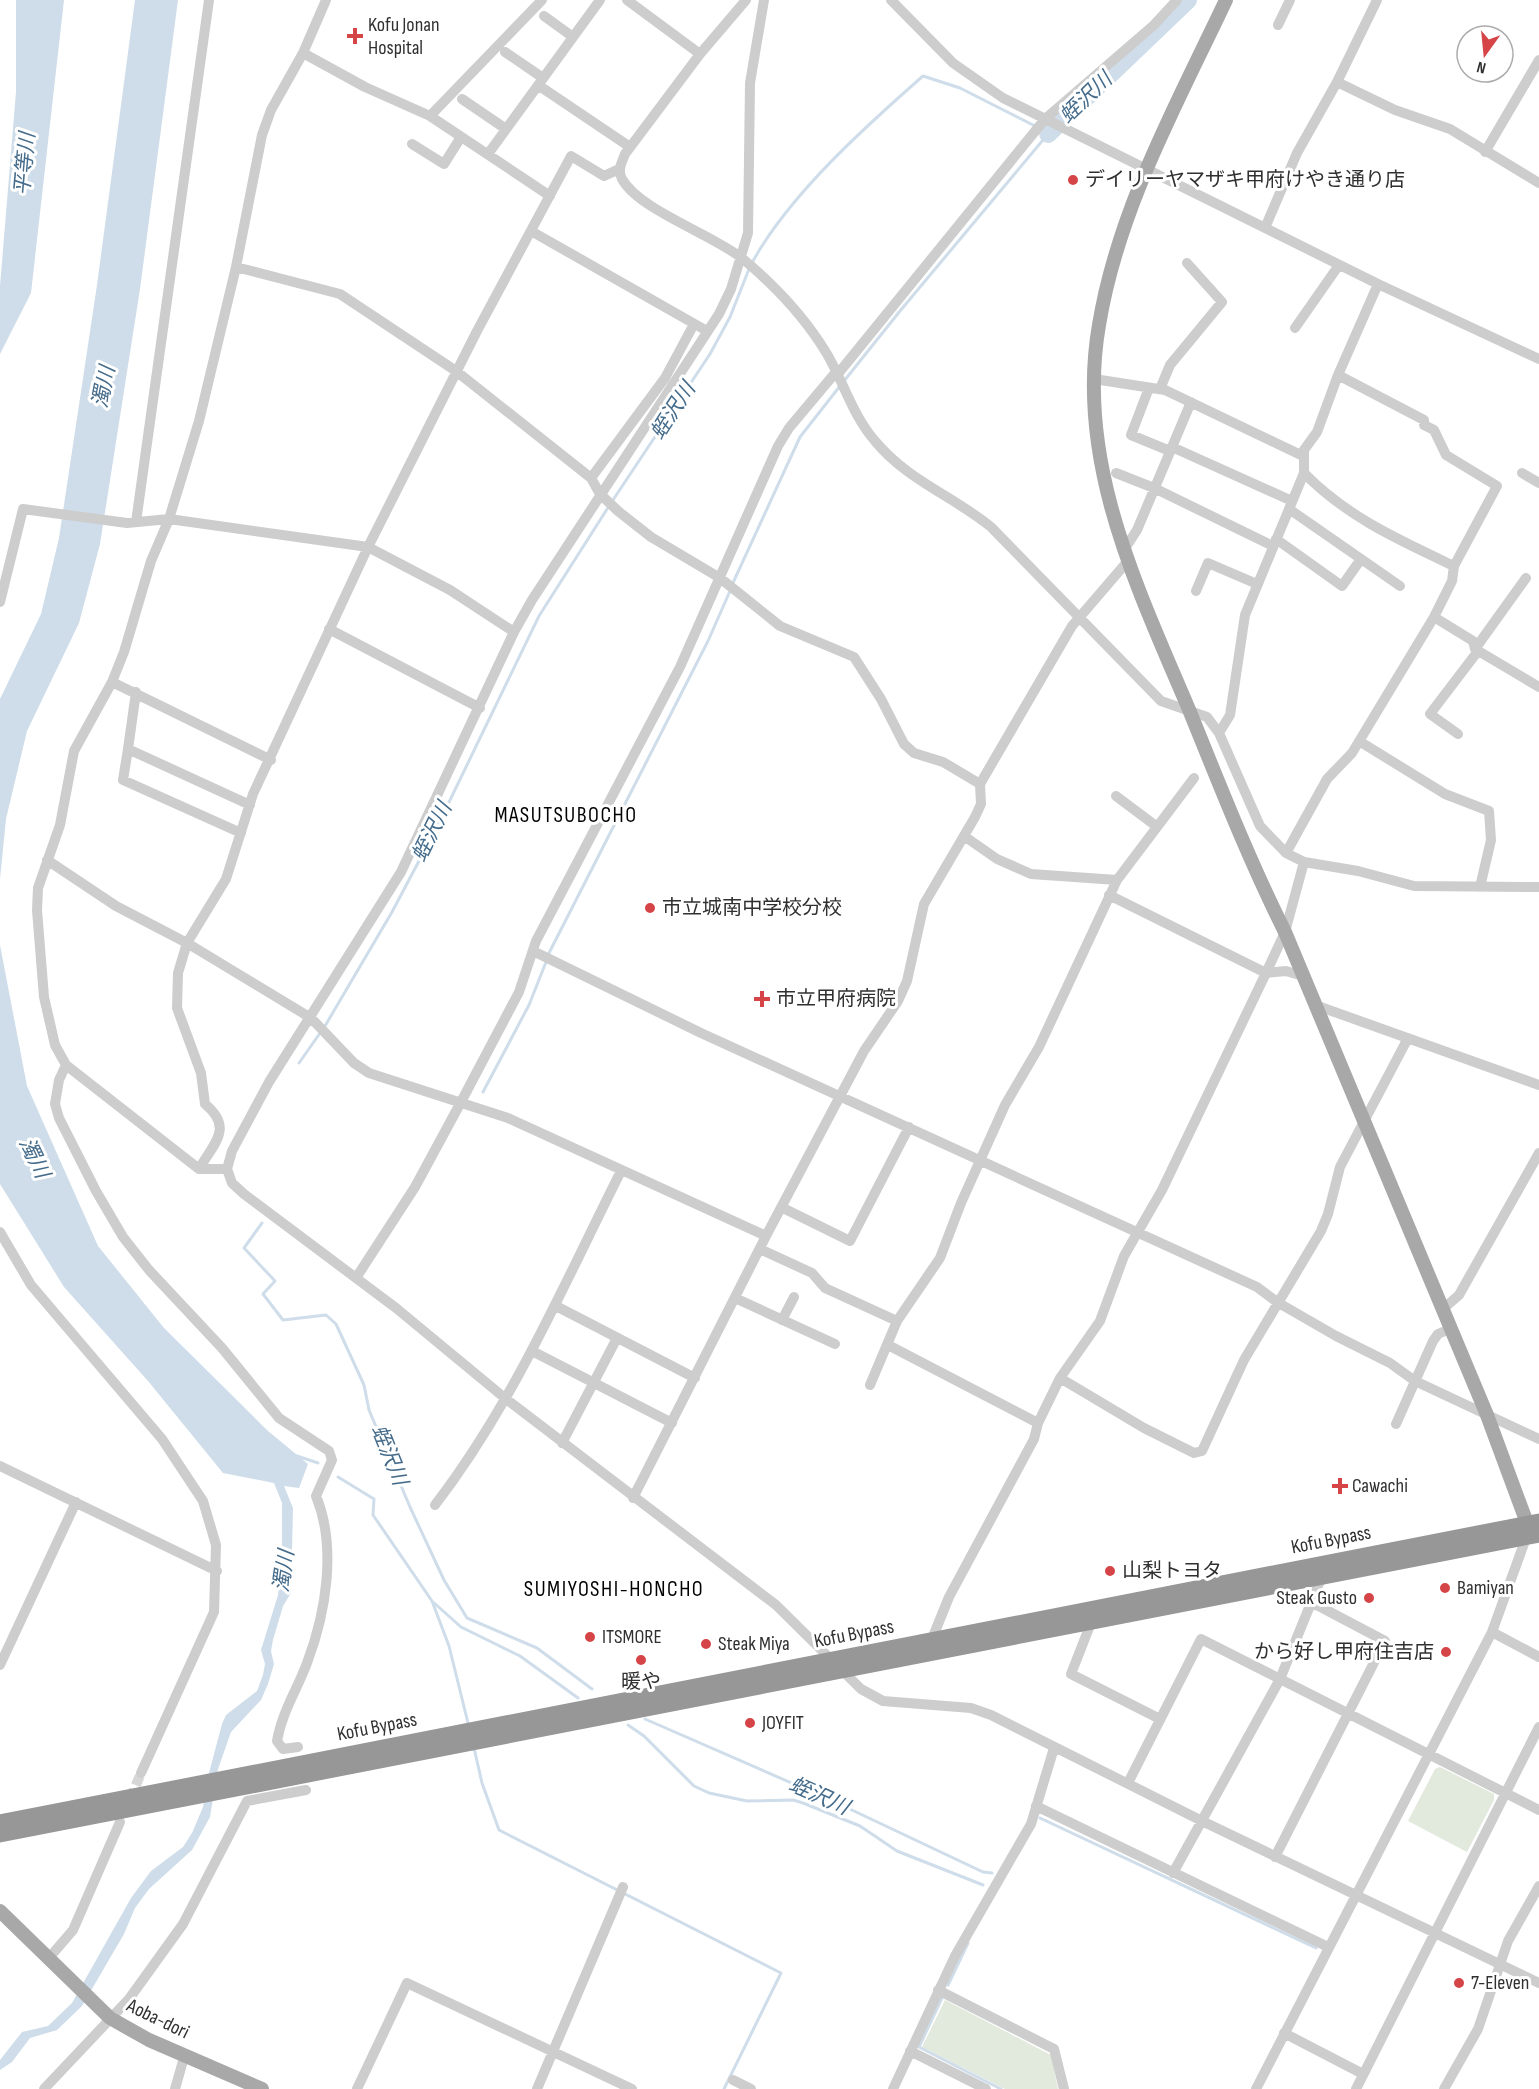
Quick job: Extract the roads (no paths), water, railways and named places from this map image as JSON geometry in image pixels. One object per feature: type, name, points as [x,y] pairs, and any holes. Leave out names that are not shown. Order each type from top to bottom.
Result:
[{"type":"highway","name":"Kofu Bypass","points":[[0,1835],[251,1786],[482,1734],[838,1665],[1088,1623],[1322,1576],[1533,1529]]},
{"type":"highway","name":"Kofu Bypass","points":[[838,1665],[932,1639],[1533,1529]]},
{"type":"highway","name":"Kofu Bypass","points":[[0,1822],[260,1771],[422,1746]]},
{"type":"main road","points":[[1226,0],[1146,169],[1117,249],[1099,325],[1094,379],[1097,431],[1105,487],[1126,556],[1188,708],[1259,880],[1285,932],[1362,1120],[1488,1415],[1533,1529]]},
{"type":"main road","name":"Aoba-dori","points":[[0,1911],[108,2016],[149,2040],[262,2089]]},
{"type":"street","points":[[132,522],[209,0]]},
{"type":"street","points":[[226,1169],[199,1169],[66,1065],[49,1026],[40,955],[38,888],[60,825],[74,751],[112,682],[152,561],[170,519],[199,421],[236,267],[262,135],[271,110],[303,53],[326,0]]},
{"type":"street","points":[[430,116],[542,0]]},
{"type":"street","points":[[488,154],[600,0]]},
{"type":"street","points":[[627,0],[700,54]]},
{"type":"street","points":[[199,1169],[220,1134],[222,1123],[218,1114],[205,1104],[201,1073],[177,1008],[178,974],[188,943],[226,879],[250,804],[328,629],[456,371],[571,156],[604,176],[619,168],[630,147],[700,54],[746,0]]},
{"type":"street","points":[[591,478],[707,331],[747,263],[750,203],[750,83],[764,0]]},
{"type":"street","points":[[891,0],[953,63],[1043,123],[1066,129],[1378,284],[1539,359]]},
{"type":"street","points":[[356,1278],[415,1187],[519,992],[535,952],[626,766],[680,668],[722,579],[778,446],[789,428],[837,375],[1043,123],[1154,25],[1178,0]]},
{"type":"street","points":[[1278,25],[1290,0]]},
{"type":"street","points":[[1265,228],[1297,153],[1337,82],[1377,0]]},
{"type":"street","points":[[544,16],[573,37]]},
{"type":"street","points":[[505,52],[541,82],[630,147]]},
{"type":"street","points":[[303,53],[365,87],[430,116],[550,196]]},
{"type":"street","points":[[1485,152],[1539,60]]},
{"type":"street","points":[[1337,82],[1395,110],[1450,129],[1539,183]]},
{"type":"street","points":[[462,99],[506,129]]},
{"type":"street","points":[[412,144],[444,164],[461,137]]},
{"type":"street","points":[[619,168],[622,180],[639,197],[747,263],[809,331],[837,375],[860,421],[892,460],[906,473],[972,512],[991,527],[1161,701],[1188,708],[1207,717],[1219,733],[1260,826],[1286,853],[1304,862],[1414,886],[1539,887]]},
{"type":"street","points":[[531,231],[707,331]]},
{"type":"street","points":[[1188,263],[1222,302],[1170,365],[1155,388],[1131,435],[1171,449],[1291,505],[1400,586]]},
{"type":"street","points":[[1295,328],[1339,265]]},
{"type":"street","points":[[236,267],[340,294],[456,371],[591,478],[603,497],[615,509],[651,537],[722,579],[780,626],[854,657],[881,699],[904,744],[914,753],[943,762],[980,784]]},
{"type":"street","points":[[1219,733],[1230,715],[1245,615],[1304,473],[1303,456],[1317,432],[1338,375],[1378,284]]},
{"type":"street","points":[[694,324],[676,368],[603,497],[514,632],[401,872],[314,1021],[269,1082],[232,1151],[226,1169],[232,1183],[356,1278],[506,1400],[776,1605],[861,1689],[883,1701],[971,1708],[1539,1983]]},
{"type":"street","points":[[1286,853],[1327,779],[1352,753],[1434,617],[1452,581],[1454,566],[1497,486],[1446,455],[1434,430],[1424,425],[1424,420],[1338,375]]},
{"type":"street","points":[[1094,379],[1155,388],[1191,402],[1303,456]]},
{"type":"street","points":[[633,1498],[840,1095],[864,1051],[898,1001],[907,981],[924,904],[981,804],[980,784],[1067,636],[1126,556],[1191,402]]},
{"type":"street","points":[[1116,473],[1275,543],[1342,586],[1361,559]]},
{"type":"street","points":[[1304,473],[1328,497],[1350,513],[1454,566]]},
{"type":"street","points":[[1522,474],[1539,483]]},
{"type":"street","points":[[0,602],[23,509],[132,522],[170,519],[368,547],[450,590],[514,632]]},
{"type":"street","points":[[1196,591],[1208,563],[1257,584]]},
{"type":"street","points":[[1458,734],[1430,714],[1526,578]]},
{"type":"street","points":[[1434,617],[1473,641],[1476,650],[1539,687]]},
{"type":"street","points":[[328,629],[480,708]]},
{"type":"street","points":[[112,682],[271,760]]},
{"type":"street","points":[[136,692],[123,780],[241,833]]},
{"type":"street","points":[[1359,741],[1445,794],[1489,811],[1491,840],[1480,887]]},
{"type":"street","points":[[128,749],[250,804]]},
{"type":"street","points":[[870,1385],[897,1321],[940,1258],[961,1203],[1013,1090],[1052,1019],[1117,880],[1194,778]]},
{"type":"street","points":[[1116,796],[1156,826]]},
{"type":"street","points":[[964,836],[997,859],[1031,874],[1117,880]]},
{"type":"street","points":[[47,860],[116,906],[188,943],[314,1021],[354,1062],[369,1073],[508,1118],[766,1236]]},
{"type":"street","points":[[932,1639],[954,1587],[1034,1439],[1038,1423],[1059,1378],[1100,1321],[1110,1287],[1136,1233],[1162,1190],[1285,932],[1304,862]]},
{"type":"street","points":[[1109,895],[1266,973],[1286,971],[1303,976]]},
{"type":"street","points":[[535,952],[701,1033],[1257,1287],[1277,1302],[1390,1363],[1415,1381],[1539,1439]]},
{"type":"street","points":[[1315,1005],[1539,1085]]},
{"type":"street","points":[[1059,1378],[1144,1428],[1194,1453],[1202,1451],[1236,1375],[1277,1302],[1321,1231],[1328,1214],[1340,1167],[1362,1120],[1372,1109],[1408,1038]]},
{"type":"street","points":[[66,1065],[59,1080],[55,1104],[59,1118],[96,1191],[123,1237],[149,1270],[222,1348],[279,1418],[329,1451],[332,1460],[316,1496],[327,1526],[323,1602],[307,1664],[288,1702],[277,1741],[283,1749],[298,1748]]},
{"type":"street","points":[[783,1208],[850,1241],[909,1127]]},
{"type":"street","points":[[1443,1309],[1459,1294],[1539,1153]]},
{"type":"street","points":[[435,1505],[471,1458],[506,1400],[556,1306],[621,1171]]},
{"type":"street","points":[[1528,1173],[1539,1180]]},
{"type":"street","points":[[0,1232],[31,1285],[162,1439],[203,1501],[216,1545],[214,1612],[141,1773]]},
{"type":"street","points":[[760,1249],[812,1273],[825,1288],[897,1321]]},
{"type":"street","points":[[782,1320],[794,1297]]},
{"type":"street","points":[[735,1298],[835,1344]]},
{"type":"street","points":[[556,1306],[695,1378]]},
{"type":"street","points":[[1396,1424],[1433,1341],[1438,1334],[1450,1329]]},
{"type":"street","points":[[562,1443],[617,1338]]},
{"type":"street","points":[[888,1345],[1038,1423]]},
{"type":"street","points":[[532,1351],[672,1423]]},
{"type":"street","points":[[0,1466],[217,1571]]},
{"type":"street","points":[[0,1665],[76,1502]]},
{"type":"street","points":[[1256,2089],[1492,1632],[1539,1512]]},
{"type":"street","points":[[1173,1873],[1280,1679],[1313,1604],[1322,1576]]},
{"type":"street","points":[[1275,1857],[1385,1641],[1313,1604]]},
{"type":"street","points":[[1088,1623],[1089,1628],[1071,1674],[1160,1719]]},
{"type":"street","points":[[1492,1632],[1539,1657]]},
{"type":"street","points":[[1128,1783],[1201,1639],[1539,1810]]},
{"type":"street","points":[[1356,2089],[1539,1726]]},
{"type":"street","points":[[893,2089],[938,1990],[989,1893],[1030,1824],[1054,1748]]},
{"type":"street","points":[[44,2089],[108,2016],[129,1999],[183,1924],[247,1801],[306,1790]]},
{"type":"street","points":[[1036,1806],[1328,1947]]},
{"type":"street","points":[[51,1959],[73,1930],[120,1822]]},
{"type":"street","points":[[1444,2089],[1478,2029],[1508,1941],[1539,1886]]},
{"type":"street","points":[[537,2089],[554,2054],[622,1887]]},
{"type":"street","points":[[357,2089],[407,1983],[616,2086],[632,2089]]},
{"type":"street","points":[[938,1990],[1054,2049],[1064,2089]]},
{"type":"street","points":[[1284,2033],[1363,2074]]},
{"type":"street","points":[[910,2051],[986,2089]]},
{"type":"street","points":[[175,2089],[185,2054]]},
{"type":"street","points":[[733,2080],[751,2089]]},
{"type":"water","name":"平等川","points":[[16,0],[64,0],[31,293],[0,354],[0,286],[16,92]]},
{"type":"water","name":"濁川","points":[[135,0],[178,0],[140,289],[100,544],[79,623],[27,731],[6,819],[0,879],[0,699],[41,614],[59,538],[97,285]]},
{"type":"water","name":"濁川","points":[[0,945],[27,1086],[98,1246],[164,1328],[268,1431],[308,1464],[299,1488],[284,1486],[293,1508],[291,1593],[283,1606],[273,1640],[271,1651],[274,1664],[261,1700],[231,1732],[218,1769],[210,1817],[192,1850],[149,1889],[135,1908],[124,1934],[82,2006],[57,2030],[30,2038],[12,2062],[0,2070],[0,2060],[22,2032],[48,2026],[72,2003],[131,1898],[151,1871],[183,1847],[192,1833],[203,1807],[209,1773],[226,1715],[257,1691],[263,1675],[265,1664],[261,1650],[278,1595],[282,1555],[282,1503],[274,1483],[223,1473],[148,1381],[64,1287],[0,1184]]},
{"type":"waterway","name":"蛭沢川","points":[[1048,134],[1188,0]]},
{"type":"waterway","name":"蛭沢川","points":[[752,263],[767,238],[807,188],[853,139],[923,76],[960,88],[1035,126]]},
{"type":"waterway","points":[[844,381],[1048,134],[1041,129]]},
{"type":"waterway","name":"蛭沢川","points":[[613,500],[710,354],[730,317],[749,269]]},
{"type":"waterway","points":[[732,585],[800,437],[840,386]]},
{"type":"waterway","name":"蛭沢川","points":[[299,1063],[325,1026],[392,912],[437,827],[539,616],[609,506]]},
{"type":"waterway","points":[[548,955],[708,641],[730,591]]},
{"type":"waterway","points":[[483,1092],[529,1005],[546,962]]},
{"type":"waterway","name":"蛭沢川","points":[[262,1223],[244,1248],[275,1281],[263,1294],[283,1320],[326,1315],[336,1324],[364,1385],[369,1410],[410,1507],[444,1580],[467,1618],[537,1648],[592,1689]]},
{"type":"waterway","points":[[297,1456],[318,1463]]},
{"type":"waterway","points":[[338,1477],[374,1499],[373,1515],[432,1601],[449,1646],[469,1727]]},
{"type":"waterway","points":[[433,1602],[461,1627],[520,1656],[578,1698]]},
{"type":"waterway","name":"蛭沢川","points":[[645,1719],[835,1802],[983,1872],[992,1873]]},
{"type":"waterway","points":[[628,1725],[644,1736],[694,1786],[709,1793],[747,1801],[793,1800],[803,1803],[860,1826],[897,1851],[983,1885]]},
{"type":"waterway","points":[[474,1748],[482,1783],[499,1830],[781,1973],[724,2089]]},
{"type":"waterway","name":"蛭沢川","points":[[1040,1818],[1316,1948]]},
{"type":"waterway","points":[[948,1985],[968,1943]]},
{"type":"waterway","points":[[942,1998],[919,2047],[1001,2089]]},
{"type":"tunnel","points":[[130,1799],[141,1773]]},
{"type":"place","name":"Kofu Jonan Hospital","points":[[355,36]]},
{"type":"place","name":"デイリーヤマザキ甲府けやき通り店","points":[[1073,180]]},
{"type":"place","name":"市立城南中学校分校","points":[[650,908]]},
{"type":"place","name":"市立甲府病院","points":[[762,999]]},
{"type":"place","name":"Cawachi","points":[[1340,1486]]},
{"type":"place","name":"山梨トヨタ","points":[[1110,1571]]},
{"type":"place","name":"Bamiyan","points":[[1445,1588]]},
{"type":"place","name":"Steak Gusto","points":[[1369,1598]]},
{"type":"place","name":"ITSMORE","points":[[590,1637]]},
{"type":"place","name":"Steak Miya","points":[[706,1644]]},
{"type":"place","name":"から好し甲府住吉店","points":[[1446,1652]]},
{"type":"place","name":"暖や","points":[[641,1660]]},
{"type":"place","name":"JOYFIT","points":[[750,1723]]},
{"type":"place","name":"7-Eleven","points":[[1459,1983]]},
{"type":"district","name":"MASUTSUBOCHO","points":[[566,815]]},
{"type":"district","name":"SUMIYOSHI-HONCHO","points":[[614,1589]]}]
